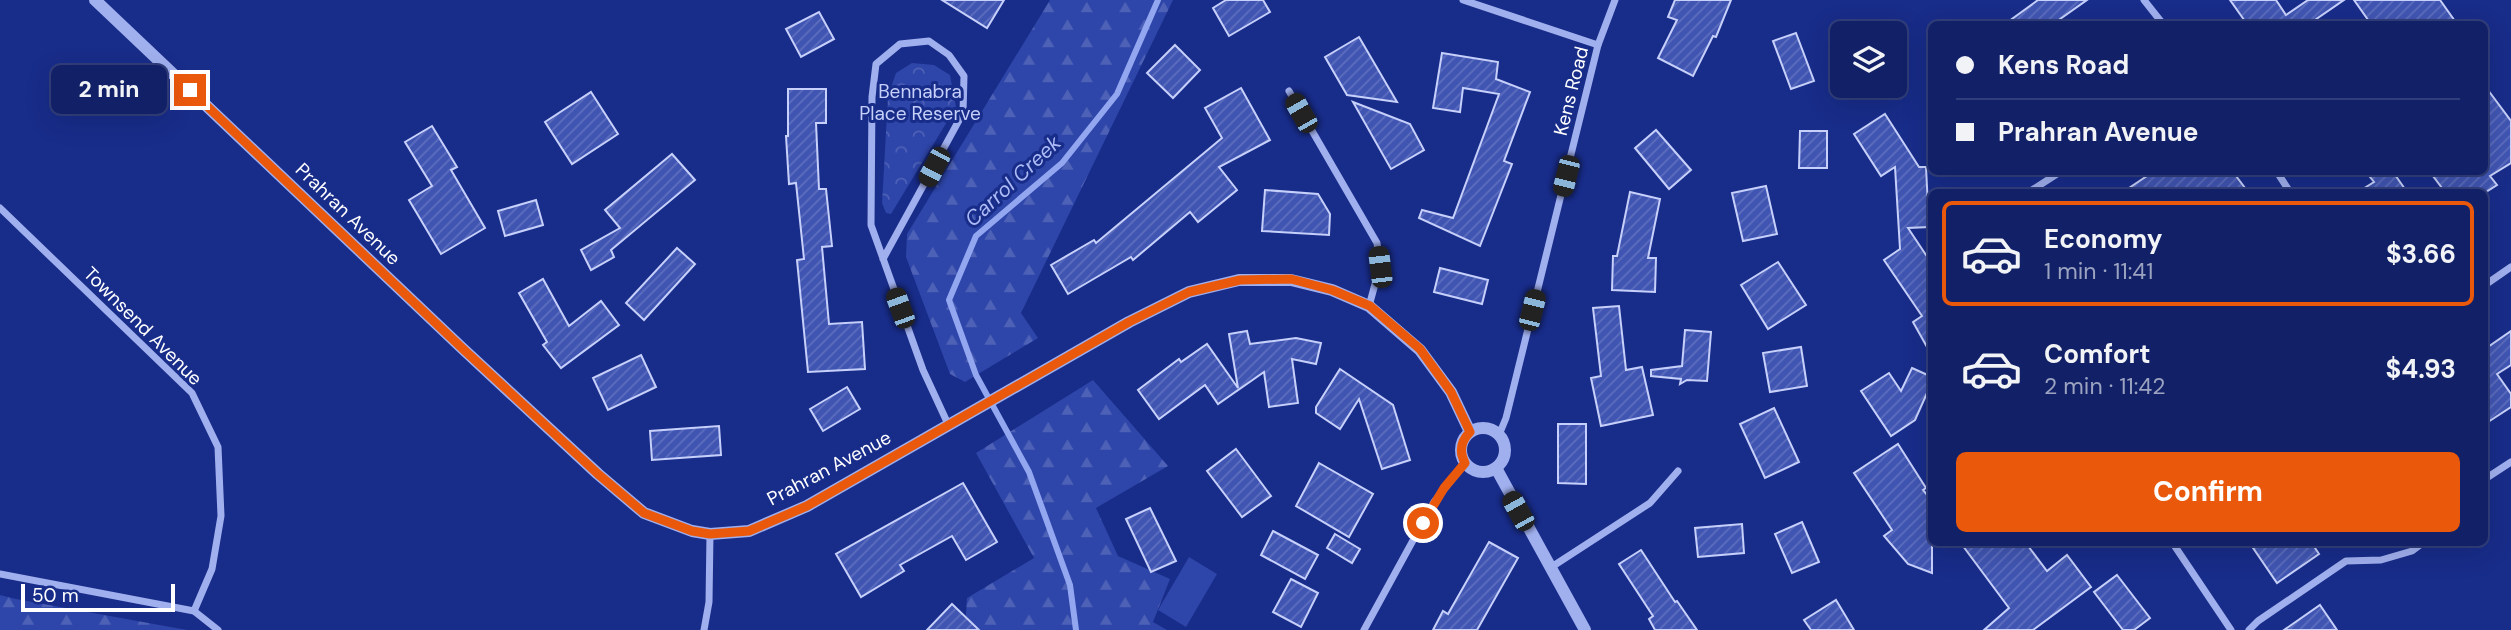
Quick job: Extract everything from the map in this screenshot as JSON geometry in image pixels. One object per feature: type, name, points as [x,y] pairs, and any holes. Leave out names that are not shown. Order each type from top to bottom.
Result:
[{"type":"street","name":"Prahran Avenue","points":[[95,0],[598,474],[644,513],[692,531],[710,534],[749,531],[807,506],[1129,322],[1189,292],[1240,280],[1291,279],[1332,290],[1370,306],[1420,349],[1451,392],[1470,432]]},
{"type":"street","points":[[1462,0],[1598,45]]},
{"type":"street","name":"Kens Road","points":[[1500,436],[1598,45],[1615,0]]},
{"type":"street","points":[[2144,0],[2161,21]]},
{"type":"street","points":[[883,259],[963,113],[964,76],[949,55],[929,41],[900,44],[876,64],[872,97],[871,225],[883,259],[923,370],[948,424]]},
{"type":"street","points":[[1289,91],[1377,243],[1380,267],[1370,306]]},
{"type":"street","points":[[2034,189],[2055,175]]},
{"type":"street","name":"Townsend Avenue","points":[[0,208],[192,394],[208,426],[218,447],[221,516],[212,569],[194,611]]},
{"type":"street","points":[[2488,283],[2511,267]]},
{"type":"street","points":[[1485,428],[1500,436],[1504,455],[1496,468],[1480,472],[1465,463],[1461,449],[1470,432],[1485,428]]},
{"type":"street","points":[[2488,477],[2511,462]]},
{"type":"street","points":[[1364,630],[1434,502],[1465,463]]},
{"type":"street","points":[[1496,468],[1585,630]]},
{"type":"street","points":[[1550,568],[1650,503],[1678,471]]},
{"type":"street","points":[[704,630],[709,602],[710,534]]},
{"type":"street","points":[[2175,546],[2231,630]]},
{"type":"street","points":[[2249,630],[2258,621],[2346,561],[2382,560],[2412,551],[2419,546]]},
{"type":"street","points":[[0,573],[194,611],[218,630]]},
{"type":"green space","points":[[1050,0],[1173,0],[1021,313],[1038,338],[965,382],[950,374],[906,257],[907,234]]},
{"type":"green space","name":"Bennabra Place Reserve","points":[[912,63],[934,65],[950,75],[956,107],[891,214],[886,213],[882,203],[888,96],[896,73]]},
{"type":"green space","points":[[1093,380],[1168,466],[1096,508],[1118,556],[1170,579],[1153,622],[1167,630],[965,630],[967,598],[1034,558],[976,453]]},
{"type":"green space","points":[[1189,557],[1217,574],[1186,627],[1158,610]]},
{"type":"green space","points":[[0,595],[16,599],[187,630],[0,630]]},
{"type":"building","points":[[942,0],[1004,0],[987,28]]},
{"type":"building","points":[[1226,0],[1263,0],[1270,12],[1229,36],[1213,8]]},
{"type":"building","points":[[1675,0],[1731,0],[1716,37],[1713,36],[1693,76],[1658,58],[1677,20],[1668,17]]},
{"type":"building","points":[[2038,0],[2087,0],[2057,21],[2009,21]]},
{"type":"building","points":[[2230,0],[2276,0],[2286,15],[2308,0],[2344,0],[2313,21],[2245,21]]},
{"type":"building","points":[[2354,0],[2440,0],[2455,21],[2369,21]]},
{"type":"building","points":[[819,12],[834,39],[801,57],[786,29]]},
{"type":"building","points":[[1796,33],[1814,81],[1791,89],[1773,41]]},
{"type":"building","points":[[1359,37],[1397,102],[1347,95],[1325,57]]},
{"type":"building","points":[[1175,45],[1200,70],[1173,98],[1147,73]]},
{"type":"building","points":[[1442,53],[1498,62],[1496,79],[1530,92],[1504,161],[1512,164],[1480,246],[1419,218],[1422,210],[1453,218],[1499,94],[1463,88],[1460,112],[1433,108]]},
{"type":"building","points":[[1241,88],[1270,140],[1219,167],[1237,190],[1198,222],[1190,212],[1133,260],[1131,257],[1068,294],[1051,265],[1094,240],[1096,243],[1222,138],[1205,108]]},
{"type":"building","points":[[788,89],[826,89],[826,123],[816,123],[819,189],[826,189],[832,246],[822,247],[829,324],[862,322],[865,369],[808,372],[797,260],[804,259],[796,183],[789,184],[786,136]]},
{"type":"building","points":[[2488,90],[2511,121],[2511,163],[2490,176],[2497,185],[2488,191],[2443,189],[2432,175],[2488,175]]},
{"type":"building","points":[[591,92],[618,134],[572,164],[545,122]]},
{"type":"building","points":[[1353,102],[1410,124],[1424,150],[1391,169]]},
{"type":"building","points":[[1885,114],[1919,167],[1926,167],[1928,227],[1908,228],[1928,258],[1928,349],[1913,322],[1922,316],[1884,260],[1900,249],[1895,167],[1881,176],[1854,134]]},
{"type":"building","points":[[432,126],[457,167],[451,170],[485,228],[441,254],[409,200],[432,186],[405,142]]},
{"type":"building","points":[[1656,130],[1691,170],[1669,189],[1635,148]]},
{"type":"building","points":[[1800,131],[1827,131],[1827,168],[1799,168]]},
{"type":"building","points":[[672,154],[695,180],[611,250],[614,257],[591,270],[581,250],[620,228],[605,210]]},
{"type":"building","points":[[2148,175],[2235,175],[2246,189],[2128,189]]},
{"type":"building","points":[[2368,175],[2395,175],[2405,189],[2363,189],[2374,182]]},
{"type":"building","points":[[1766,186],[1777,234],[1743,241],[1732,193]]},
{"type":"building","points":[[1265,190],[1318,194],[1330,214],[1329,235],[1262,231]]},
{"type":"building","points":[[1630,192],[1660,199],[1648,258],[1656,258],[1655,292],[1612,290],[1613,256],[1617,256]]},
{"type":"building","points":[[536,200],[543,225],[505,236],[498,211]]},
{"type":"building","points":[[677,248],[695,264],[644,320],[626,303]]},
{"type":"building","points":[[1778,262],[1806,305],[1768,329],[1741,285]]},
{"type":"building","points":[[1440,268],[1488,280],[1482,304],[1434,292]]},
{"type":"building","points":[[543,279],[569,326],[601,301],[619,325],[561,368],[543,345],[547,342],[519,293]]},
{"type":"building","points":[[1619,306],[1626,370],[1642,367],[1653,415],[1601,426],[1591,378],[1601,376],[1593,308]]},
{"type":"building","points":[[1685,330],[1711,332],[1707,381],[1687,380],[1680,384],[1681,379],[1651,376],[1651,370],[1682,366]]},
{"type":"building","points":[[1247,331],[1250,344],[1296,338],[1321,343],[1316,364],[1292,359],[1298,403],[1269,407],[1264,372],[1218,404],[1205,385],[1159,419],[1138,390],[1179,359],[1181,362],[1207,344],[1238,388],[1229,334]]},
{"type":"building","points":[[2511,331],[2511,365],[2497,374],[2511,394],[2511,407],[2488,422],[2488,347]]},
{"type":"building","points":[[1801,347],[1807,386],[1770,392],[1763,353]]},
{"type":"building","points":[[641,355],[656,387],[608,410],[593,378]]},
{"type":"building","points":[[1912,368],[1928,375],[1928,391],[1915,420],[1891,436],[1861,391],[1889,373],[1901,391]]},
{"type":"building","points":[[1340,369],[1393,405],[1410,460],[1382,469],[1359,399],[1340,429],[1316,413],[1316,407]]},
{"type":"building","points":[[847,387],[860,409],[823,431],[810,409]]},
{"type":"building","points":[[1774,408],[1799,462],[1765,478],[1740,424]]},
{"type":"building","points":[[1558,424],[1586,424],[1586,484],[1558,483]]},
{"type":"building","points":[[719,426],[721,455],[652,460],[650,431]]},
{"type":"building","points":[[1898,444],[1926,488],[1923,490],[1928,496],[1928,546],[1932,546],[1932,573],[1908,564],[1884,536],[1892,530],[1854,473]]},
{"type":"building","points":[[1236,449],[1271,496],[1242,517],[1207,471]]},
{"type":"building","points":[[1319,463],[1373,494],[1349,537],[1296,506]]},
{"type":"building","points":[[963,483],[997,542],[966,560],[952,536],[900,565],[904,571],[861,597],[836,554]]},
{"type":"building","points":[[1150,508],[1176,561],[1151,572],[1126,519]]},
{"type":"building","points":[[1802,522],[1819,562],[1792,573],[1775,534]]},
{"type":"building","points":[[1742,524],[1744,553],[1698,557],[1695,528]]},
{"type":"building","points":[[1273,531],[1318,555],[1305,579],[1261,555]]},
{"type":"building","points":[[1335,534],[1360,549],[1352,563],[1327,548]]},
{"type":"building","points":[[1489,542],[1518,558],[1477,630],[1433,630],[1443,611],[1448,614]]},
{"type":"building","points":[[1963,546],[2028,546],[2047,571],[2067,555],[2091,587],[2033,630],[1984,630],[2009,608]]},
{"type":"building","points":[[2252,546],[2314,546],[2319,554],[2277,583]]},
{"type":"building","points":[[1641,550],[1697,630],[1655,630],[1649,619],[1653,616],[1619,564]]},
{"type":"building","points":[[2117,575],[2150,618],[2134,630],[2123,630],[2094,592]]},
{"type":"building","points":[[1291,579],[1318,593],[1301,627],[1273,612]]},
{"type":"building","points":[[1836,600],[1854,630],[1811,630],[1804,620]]},
{"type":"building","points":[[952,604],[979,630],[927,630]]},
{"type":"building","points":[[2320,605],[2337,630],[2284,630]]},
{"type":"waterway","name":"Carrol Creek","points":[[1076,630],[1070,585],[1029,472],[976,375],[949,300],[976,236],[1062,163],[1117,94],[1158,0]]},
{"type":"route","points":[[190,90],[598,474],[644,513],[692,531],[710,534],[749,531],[807,506],[1129,322],[1189,292],[1240,280],[1291,279],[1332,290],[1370,306],[1420,349],[1451,392],[1470,432],[1462,442],[1462,458],[1465,463],[1434,502],[1423,523]]}]
